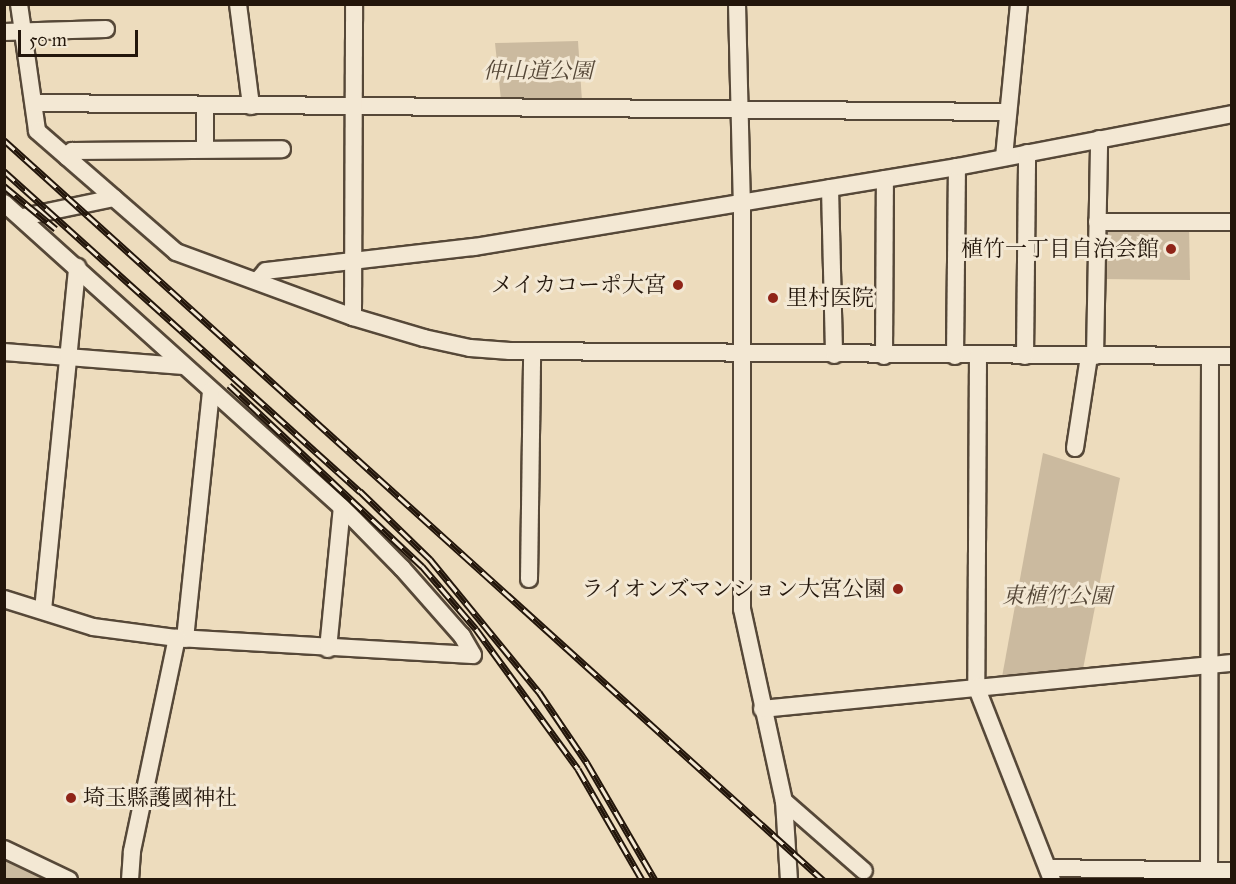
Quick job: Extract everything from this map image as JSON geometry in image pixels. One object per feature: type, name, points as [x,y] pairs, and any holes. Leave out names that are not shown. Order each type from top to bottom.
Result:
[{"type":"street","points":[[19,4],[37,131],[176,252],[353,317],[446,344],[532,351],[743,355],[1232,356]]},
{"type":"street","points":[[238,4],[251,106]]},
{"type":"street","points":[[353,317],[354,4]]},
{"type":"street","points":[[737,4],[742,202],[742,609],[762,709],[784,801],[789,879]]},
{"type":"street","points":[[1004,157],[1019,4]]},
{"type":"street","points":[[4,32],[106,29]]},
{"type":"street","points":[[34,103],[354,108],[1007,112]]},
{"type":"street","points":[[205,105],[205,148]]},
{"type":"street","points":[[257,281],[266,271],[474,247],[957,167],[1232,114]]},
{"type":"street","points":[[1075,448],[1092,356],[1099,139]]},
{"type":"street","points":[[67,157],[72,151],[282,149]]},
{"type":"street","points":[[1025,356],[1027,153]]},
{"type":"street","points":[[955,356],[957,167]]},
{"type":"street","points":[[884,356],[885,179]]},
{"type":"street","points":[[830,188],[834,356]]},
{"type":"street","points":[[10,210],[114,198]]},
{"type":"street","points":[[4,599],[93,627],[181,638],[328,649],[473,655],[409,576],[342,507],[183,366],[77,267],[10,210]]},
{"type":"street","points":[[1098,222],[1232,222]]},
{"type":"street","points":[[43,610],[77,267]]},
{"type":"street","points":[[529,579],[532,351]]},
{"type":"street","points":[[4,352],[68,359],[183,366]]},
{"type":"street","points":[[978,356],[976,686],[1050,874],[1210,875],[1232,871]]},
{"type":"street","points":[[1210,356],[1210,875]]},
{"type":"street","points":[[130,879],[132,851],[181,638],[211,391]]},
{"type":"street","points":[[328,649],[342,507]]},
{"type":"street","points":[[762,709],[976,686],[1232,663]]},
{"type":"street","points":[[784,801],[864,871]]},
{"type":"street","points":[[4,849],[69,879]]},
{"type":"green space","name":"仲山道公園","points":[[578,41],[582,101],[501,100],[495,43]]},
{"type":"green space","points":[[1189,224],[1190,280],[1101,279],[1103,225]]},
{"type":"green space","name":"東植竹公園","points":[[1043,453],[1120,478],[1083,669],[1002,677]]},
{"type":"green space","points":[[4,858],[27,869],[47,879],[5,879]]},
{"type":"railway","points":[[4,140],[823,880]]},
{"type":"railway","points":[[4,171],[360,491],[430,559],[539,692],[587,763],[655,880]]},
{"type":"railway","points":[[4,186],[56,229]]},
{"type":"railway","points":[[229,385],[422,566],[476,629],[578,769],[642,880]]},
{"type":"place","name":"植竹一丁目自治会館","points":[[1171,249]]},
{"type":"place","name":"メイカコーポ大宮","points":[[678,285]]},
{"type":"place","name":"里村医院","points":[[773,298]]},
{"type":"place","name":"ライオンズマンション大宮公園","points":[[898,589]]},
{"type":"place","name":"埼玉縣護國神社","points":[[71,798]]}]
